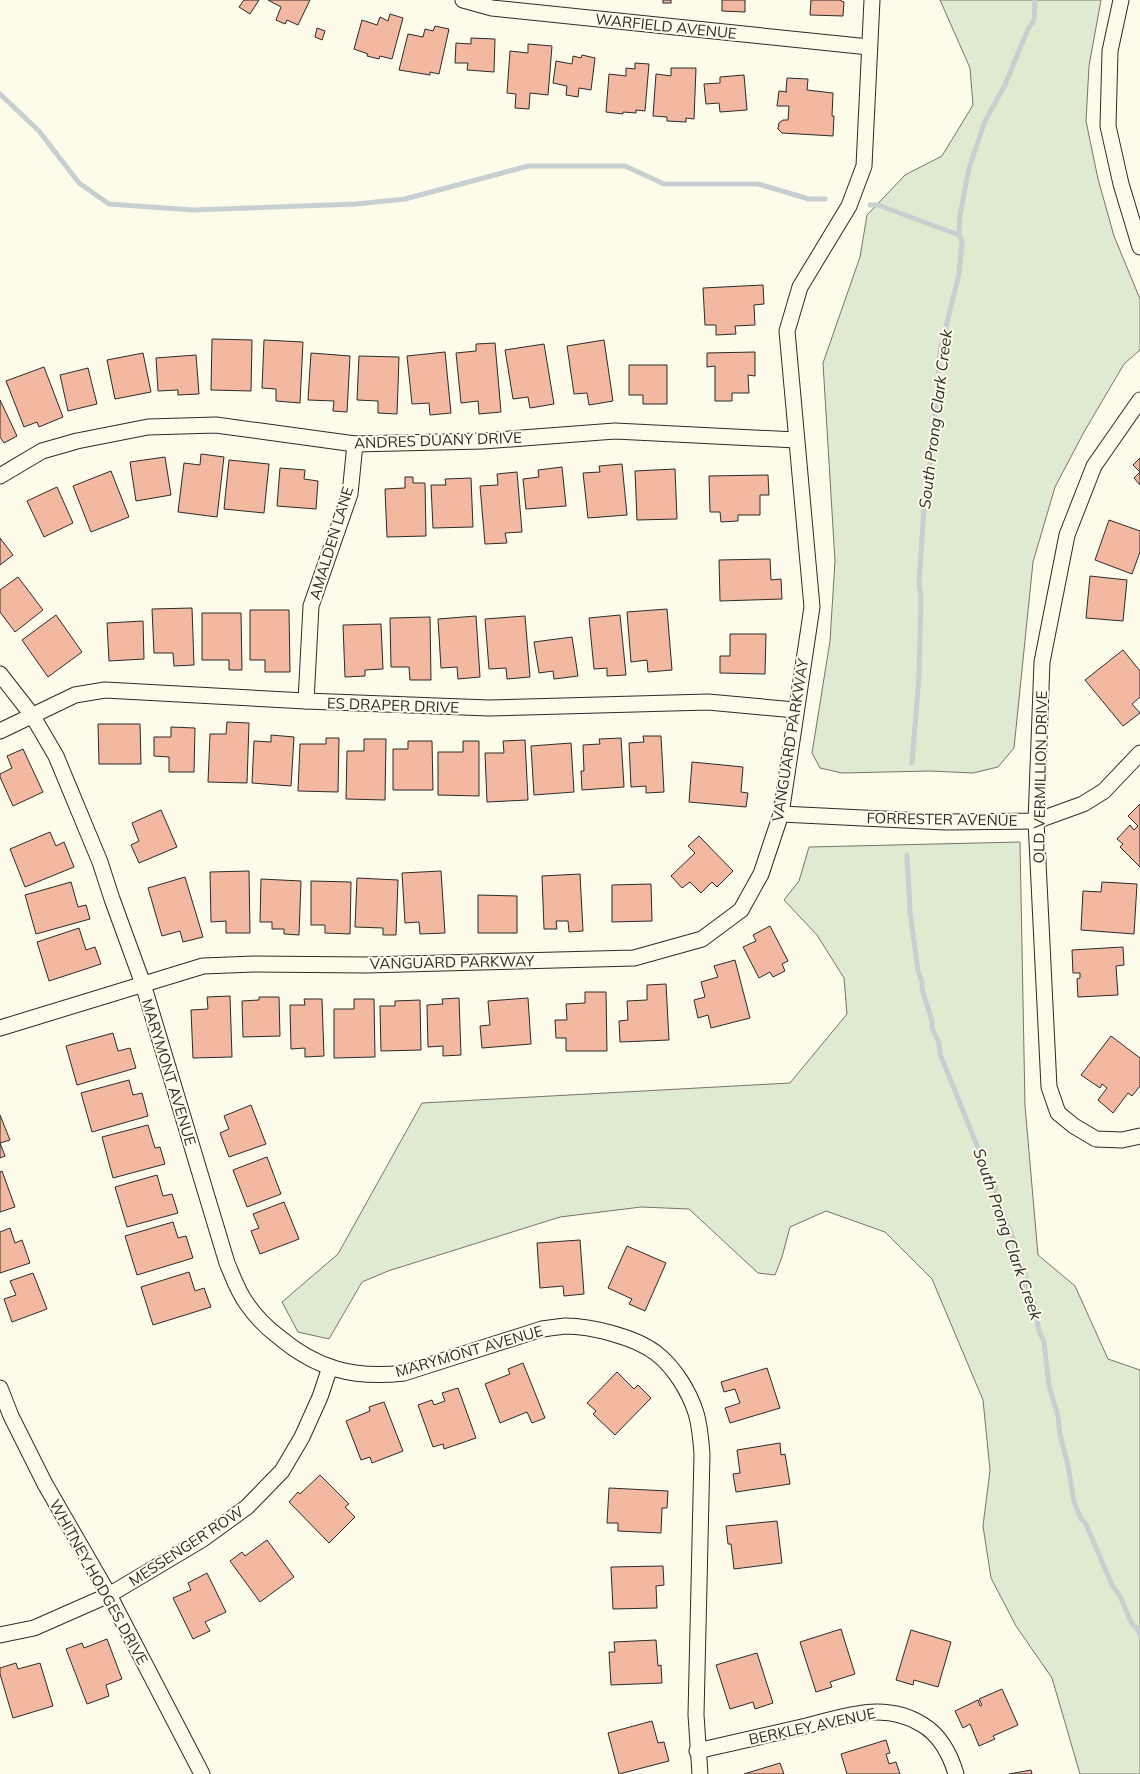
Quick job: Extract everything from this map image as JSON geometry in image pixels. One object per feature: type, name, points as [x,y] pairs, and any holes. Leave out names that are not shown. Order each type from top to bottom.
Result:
[{"type":"street","name":"WARFIELD AVENUE","points":[[463,0],[492,8],[869,47]]},
{"type":"street","name":"VANGUARD PARKWAY","points":[[143,984],[203,966],[634,958],[702,939],[741,910],[762,874],[781,814],[795,710],[812,607],[787,331],[800,287],[849,206],[864,166],[872,0]]},
{"type":"street","points":[[1121,0],[1110,51],[1108,126],[1120,184],[1140,247]]},
{"type":"street","name":"OLD VERMILLION DRIVE","points":[[1140,400],[1094,466],[1067,535],[1042,662],[1036,821],[1049,1087],[1058,1113],[1074,1126],[1096,1139],[1122,1140],[1140,1136]]},
{"type":"street","name":"ANDRES DUANY DRIVE","points":[[0,476],[42,451],[77,441],[148,428],[216,425],[355,444],[483,441],[615,431],[796,440]]},
{"type":"street","name":"AMALDEN LANE","points":[[306,701],[312,606],[350,494],[355,444]]},
{"type":"street","name":"MARYMONT AVENUE","points":[[0,674],[32,715],[56,756],[100,862],[143,984],[227,1263],[247,1304],[265,1326],[296,1352],[337,1370],[364,1374],[387,1375],[404,1372],[520,1334],[565,1326],[612,1333],[655,1352],[670,1366],[691,1400],[700,1431],[702,1454],[696,1714],[700,1774]]},
{"type":"street","name":"ES DRAPER DRIVE","points":[[0,730],[75,695],[106,690],[306,701],[490,708],[708,702],[795,710]]},
{"type":"street","name":"FORRESTER AVENUE","points":[[781,814],[945,822],[1036,821],[1082,804],[1104,791],[1140,753]]},
{"type":"street","points":[[0,1028],[143,984]]},
{"type":"street","name":"MESSENGER ROW","points":[[0,1635],[34,1628],[109,1595],[210,1533],[247,1507],[282,1471],[302,1437],[320,1397],[330,1367]]},
{"type":"street","name":"WHITNEY HODGES DRIVE","points":[[0,1388],[6,1418],[109,1595],[202,1774]]},
{"type":"street","name":"BERKLEY AVENUE","points":[[698,1751],[860,1713],[889,1712],[912,1718],[932,1730],[950,1754],[956,1774]]},
{"type":"green space","points":[[940,0],[1101,0],[1089,66],[1086,121],[1098,179],[1114,236],[1140,299],[1140,350],[1124,364],[1084,432],[1055,487],[1033,562],[1014,748],[998,767],[973,773],[930,771],[842,773],[820,768],[812,753],[830,641],[835,561],[823,363],[860,257],[867,215],[905,175],[942,156],[973,105],[970,68]]},
{"type":"green space","points":[[1020,842],[1025,1106],[1038,1255],[1075,1286],[1108,1359],[1140,1370],[1140,1774],[1080,1774],[1052,1678],[1016,1626],[991,1578],[983,1526],[990,1470],[983,1400],[932,1279],[885,1232],[826,1211],[790,1227],[775,1275],[758,1273],[689,1209],[641,1207],[560,1217],[388,1271],[362,1282],[329,1339],[298,1332],[282,1302],[338,1254],[422,1103],[790,1083],[847,1014],[844,978],[817,935],[784,900],[799,881],[809,847]]},
{"type":"building","points":[[244,0],[259,0],[250,14],[239,7]]},
{"type":"building","points":[[268,0],[310,0],[298,25],[287,20],[285,24],[276,20],[281,7]]},
{"type":"building","points":[[663,0],[671,0],[671,3],[663,3]]},
{"type":"building","points":[[722,0],[745,0],[745,12],[722,11]]},
{"type":"building","points":[[811,0],[841,0],[844,2],[843,16],[810,15]]},
{"type":"building","points":[[390,14],[403,18],[392,59],[380,56],[379,59],[367,56],[368,54],[354,49],[362,20],[377,25],[380,17],[388,21]]},
{"type":"building","points":[[435,26],[449,29],[439,74],[430,72],[430,75],[399,70],[408,34],[423,37],[425,29],[433,31]]},
{"type":"building","points":[[317,28],[325,31],[322,40],[315,37]]},
{"type":"building","points":[[471,38],[495,39],[494,72],[467,70],[468,63],[455,63],[456,43],[471,44]]},
{"type":"building","points":[[528,44],[552,46],[548,95],[530,93],[529,109],[515,108],[516,94],[507,93],[510,51],[528,53]]},
{"type":"building","points":[[582,55],[595,58],[591,90],[579,88],[578,97],[566,95],[567,86],[553,83],[556,61],[572,64],[573,56],[581,58]]},
{"type":"building","points":[[635,63],[649,64],[645,111],[636,110],[636,113],[623,112],[623,114],[606,112],[609,74],[626,76],[626,68],[635,69]]},
{"type":"building","points":[[671,68],[696,68],[694,119],[686,118],[686,122],[667,121],[667,117],[653,116],[656,74],[671,76]]},
{"type":"building","points":[[744,75],[747,110],[720,112],[719,103],[706,104],[704,84],[720,83],[720,77]]},
{"type":"building","points":[[787,78],[808,79],[807,90],[833,93],[833,136],[782,133],[778,129],[779,123],[783,120],[788,120],[789,106],[777,106],[779,91],[787,92]]},
{"type":"building","points":[[763,285],[764,304],[754,305],[755,325],[735,326],[736,334],[716,335],[716,325],[705,325],[703,288]]},
{"type":"building","points":[[212,339],[252,340],[251,391],[211,390]]},
{"type":"building","points":[[264,340],[303,342],[300,403],[276,401],[276,389],[262,388]]},
{"type":"building","points":[[604,340],[613,401],[589,405],[587,393],[574,394],[567,346]]},
{"type":"building","points":[[495,343],[501,412],[479,414],[478,401],[461,403],[456,353],[476,351],[476,344]]},
{"type":"building","points":[[544,344],[554,404],[530,408],[528,397],[513,399],[505,350]]},
{"type":"building","points":[[445,352],[451,413],[430,415],[429,403],[412,404],[407,356]]},
{"type":"building","points":[[755,352],[755,376],[748,375],[749,393],[732,393],[732,401],[715,401],[715,366],[707,367],[707,353]]},
{"type":"building","points":[[143,353],[151,392],[115,399],[107,360]]},
{"type":"building","points":[[311,353],[350,356],[347,412],[333,411],[334,401],[308,400]]},
{"type":"building","points":[[196,355],[199,394],[178,395],[178,390],[158,391],[156,358]]},
{"type":"building","points":[[359,356],[399,357],[397,414],[378,413],[378,401],[357,400]]},
{"type":"building","points":[[629,365],[667,365],[667,404],[643,404],[643,395],[629,395]]},
{"type":"building","points":[[44,367],[63,417],[39,427],[37,422],[24,427],[6,381]]},
{"type":"building","points":[[88,368],[97,404],[68,411],[60,375]]},
{"type":"building","points":[[0,400],[17,436],[4,443],[0,437]]},
{"type":"building","points":[[201,454],[224,457],[217,517],[178,512],[184,463],[200,465]]},
{"type":"building","points":[[165,457],[171,495],[136,501],[130,462]]},
{"type":"building","points":[[1140,458],[1140,472],[1133,465]]},
{"type":"building","points":[[229,460],[269,464],[264,513],[224,509]]},
{"type":"building","points":[[622,464],[627,515],[588,518],[583,473],[600,472],[599,466]]},
{"type":"building","points":[[562,467],[566,506],[526,509],[523,479],[539,477],[538,470]]},
{"type":"building","points":[[280,468],[305,470],[304,479],[318,481],[316,509],[277,506]]},
{"type":"building","points":[[675,469],[677,519],[637,520],[635,471]]},
{"type":"building","points":[[111,471],[129,517],[91,532],[73,486]]},
{"type":"building","points":[[517,472],[522,532],[505,533],[507,543],[485,544],[480,486],[498,485],[497,474]]},
{"type":"building","points":[[1140,472],[1140,485],[1134,478]]},
{"type":"building","points":[[768,475],[769,495],[760,495],[760,515],[738,515],[738,521],[721,522],[720,512],[710,512],[709,476]]},
{"type":"building","points":[[405,477],[413,477],[413,483],[425,483],[426,536],[387,537],[385,489],[405,488]]},
{"type":"building","points":[[471,478],[473,527],[433,528],[431,485],[446,485],[445,479]]},
{"type":"building","points":[[57,487],[73,523],[44,537],[27,501]]},
{"type":"building","points":[[1109,520],[1140,531],[1140,552],[1132,574],[1095,560]]},
{"type":"building","points":[[0,538],[13,555],[0,565]]},
{"type":"building","points":[[770,559],[771,580],[781,579],[782,599],[720,601],[719,560]]},
{"type":"building","points":[[1090,576],[1127,580],[1123,621],[1086,618]]},
{"type":"building","points":[[18,577],[43,610],[15,632],[0,612],[0,590]]},
{"type":"building","points":[[192,608],[194,665],[174,666],[173,653],[154,653],[152,609]]},
{"type":"building","points":[[667,609],[672,670],[648,672],[647,660],[631,662],[627,612]]},
{"type":"building","points":[[250,610],[289,610],[290,672],[265,672],[265,660],[250,660]]},
{"type":"building","points":[[202,613],[241,613],[242,670],[229,670],[229,660],[202,660]]},
{"type":"building","points":[[56,615],[82,652],[48,677],[22,640]]},
{"type":"building","points":[[620,615],[626,675],[607,676],[607,668],[594,669],[589,618]]},
{"type":"building","points":[[476,616],[480,677],[458,679],[457,667],[441,668],[438,619]]},
{"type":"building","points":[[525,616],[530,677],[507,679],[506,668],[489,669],[485,619]]},
{"type":"building","points":[[430,617],[431,680],[410,680],[409,667],[391,667],[390,618]]},
{"type":"building","points":[[143,621],[144,659],[109,661],[107,623]]},
{"type":"building","points":[[381,624],[383,669],[365,670],[365,676],[345,677],[343,625]]},
{"type":"building","points":[[730,634],[766,634],[765,674],[720,673],[720,656],[730,656]]},
{"type":"building","points":[[572,637],[578,676],[554,679],[553,671],[539,673],[534,642]]},
{"type":"building","points":[[1123,650],[1140,671],[1140,697],[1132,704],[1140,713],[1123,726],[1085,680]]},
{"type":"building","points":[[227,722],[249,723],[247,783],[208,782],[210,734],[226,734]]},
{"type":"building","points":[[98,724],[140,724],[141,764],[99,764]]},
{"type":"building","points":[[171,727],[195,728],[194,772],[169,772],[169,757],[154,756],[154,737],[171,737]]},
{"type":"building","points":[[271,735],[294,737],[291,786],[252,783],[254,741],[271,742]]},
{"type":"building","points":[[643,736],[661,736],[664,792],[646,793],[646,786],[631,787],[629,743],[644,742]]},
{"type":"building","points":[[326,738],[339,738],[338,792],[298,791],[300,744],[326,744]]},
{"type":"building","points":[[621,738],[624,787],[582,790],[581,771],[584,771],[583,745],[600,744],[599,739]]},
{"type":"building","points":[[364,739],[386,739],[385,800],[346,799],[347,751],[364,751]]},
{"type":"building","points":[[525,740],[528,800],[487,802],[485,753],[504,753],[503,741]]},
{"type":"building","points":[[408,741],[432,741],[433,790],[393,790],[393,749],[408,749]]},
{"type":"building","points":[[463,741],[479,741],[479,796],[438,795],[438,752],[463,752]]},
{"type":"building","points":[[571,743],[574,792],[534,795],[531,746]]},
{"type":"building","points":[[23,749],[43,792],[13,806],[0,774],[12,768],[7,756]]},
{"type":"building","points":[[692,762],[743,767],[741,792],[748,793],[746,807],[689,802]]},
{"type":"building","points":[[1140,804],[1140,867],[1120,847],[1123,844],[1117,839],[1130,825],[1134,830],[1138,826],[1128,816]]},
{"type":"building","points":[[161,810],[177,847],[139,863],[131,845],[139,841],[132,823]]},
{"type":"building","points":[[50,832],[56,846],[64,842],[74,867],[25,887],[10,849]]},
{"type":"building","points":[[699,836],[733,871],[717,887],[712,882],[701,893],[690,882],[682,888],[671,876],[695,853],[688,846]]},
{"type":"building","points":[[249,871],[250,933],[226,933],[226,921],[211,922],[210,872]]},
{"type":"building","points":[[441,871],[445,933],[420,934],[419,922],[405,923],[402,873]]},
{"type":"building","points":[[580,874],[583,931],[569,932],[568,921],[556,921],[557,929],[544,929],[542,876]]},
{"type":"building","points":[[185,877],[203,937],[183,942],[180,931],[162,936],[148,888]]},
{"type":"building","points":[[357,878],[398,880],[396,935],[383,935],[383,928],[355,927]]},
{"type":"building","points":[[261,879],[301,881],[299,935],[284,934],[284,929],[272,929],[272,922],[260,922]]},
{"type":"building","points":[[311,881],[351,882],[350,934],[325,933],[325,925],[311,925]]},
{"type":"building","points":[[71,882],[78,907],[86,905],[90,919],[36,934],[25,895]]},
{"type":"building","points":[[1102,882],[1137,884],[1134,934],[1081,930],[1083,891],[1101,892]]},
{"type":"building","points":[[651,884],[652,921],[612,922],[612,885]]},
{"type":"building","points":[[478,895],[517,896],[517,933],[478,933]]},
{"type":"building","points":[[770,926],[788,961],[782,964],[785,971],[773,977],[770,972],[759,978],[743,947],[756,941],[753,935]]},
{"type":"building","points":[[79,928],[86,950],[95,947],[101,964],[49,981],[37,942]]},
{"type":"building","points":[[1123,947],[1124,965],[1116,966],[1118,995],[1078,997],[1077,979],[1080,978],[1080,973],[1073,973],[1072,950]]},
{"type":"building","points":[[735,960],[750,1018],[711,1028],[708,1015],[698,1018],[694,1000],[705,997],[701,982],[718,977],[714,966]]},
{"type":"building","points":[[666,984],[669,1040],[620,1042],[619,1021],[628,1020],[627,1001],[647,1000],[647,985]]},
{"type":"building","points":[[585,992],[606,992],[607,1051],[566,1051],[566,1038],[556,1038],[555,1020],[567,1020],[566,1004],[585,1003]]},
{"type":"building","points":[[230,996],[232,1057],[193,1058],[191,1010],[208,1009],[207,997]]},
{"type":"building","points":[[259,997],[279,997],[280,1036],[243,1037],[242,1001],[259,1000]]},
{"type":"building","points":[[459,998],[461,1055],[443,1056],[443,1046],[428,1047],[427,1005],[443,1004],[442,999]]},
{"type":"building","points":[[528,998],[531,1044],[482,1048],[480,1026],[490,1025],[488,1001]]},
{"type":"building","points":[[304,999],[322,999],[324,1056],[305,1057],[305,1048],[291,1049],[290,1005],[305,1005]]},
{"type":"building","points":[[354,999],[374,999],[375,1057],[334,1058],[334,1009],[354,1009]]},
{"type":"building","points":[[420,1000],[421,1050],[381,1051],[380,1006],[395,1006],[395,1001]]},
{"type":"building","points":[[113,1033],[118,1051],[130,1048],[136,1068],[77,1085],[66,1046]]},
{"type":"building","points":[[1111,1036],[1140,1058],[1140,1086],[1132,1096],[1128,1093],[1113,1113],[1098,1100],[1107,1088],[1102,1084],[1100,1088],[1081,1075]]},
{"type":"building","points":[[129,1080],[133,1095],[142,1093],[148,1116],[92,1132],[81,1093]]},
{"type":"building","points":[[251,1105],[266,1144],[229,1157],[220,1133],[229,1129],[224,1116]]},
{"type":"building","points":[[0,1115],[10,1140],[0,1143]]},
{"type":"building","points":[[148,1125],[155,1148],[160,1147],[165,1164],[113,1178],[102,1137]]},
{"type":"building","points":[[0,1143],[5,1156],[0,1158]]},
{"type":"building","points":[[267,1157],[281,1194],[247,1207],[233,1170]]},
{"type":"building","points":[[2,1171],[15,1207],[0,1212],[0,1172]]},
{"type":"building","points":[[157,1175],[163,1196],[172,1194],[178,1213],[127,1227],[115,1187]]},
{"type":"building","points":[[284,1202],[299,1239],[260,1254],[251,1231],[259,1228],[253,1214]]},
{"type":"building","points":[[173,1222],[178,1238],[186,1236],[193,1258],[137,1275],[125,1236]]},
{"type":"building","points":[[10,1228],[15,1243],[22,1240],[30,1263],[0,1273],[0,1232]]},
{"type":"building","points":[[580,1240],[584,1294],[564,1296],[563,1286],[540,1288],[537,1243]]},
{"type":"building","points":[[627,1246],[666,1263],[645,1311],[629,1304],[632,1299],[608,1288]]},
{"type":"building","points":[[189,1272],[195,1291],[204,1288],[211,1307],[153,1325],[141,1287]]},
{"type":"building","points":[[33,1273],[47,1309],[12,1322],[4,1299],[16,1295],[10,1281]]},
{"type":"building","points":[[523,1363],[545,1418],[532,1423],[527,1412],[500,1423],[485,1384],[510,1374],[508,1369]]},
{"type":"building","points":[[767,1368],[780,1408],[730,1423],[725,1408],[740,1403],[735,1389],[724,1392],[721,1382]]},
{"type":"building","points":[[617,1372],[634,1389],[638,1385],[651,1398],[615,1435],[593,1414],[596,1411],[587,1403]]},
{"type":"building","points":[[458,1388],[476,1438],[444,1449],[443,1444],[433,1447],[418,1405],[432,1400],[434,1405],[445,1401],[442,1393]]},
{"type":"building","points":[[384,1402],[403,1451],[372,1463],[370,1457],[361,1460],[346,1421],[370,1411],[369,1407]]},
{"type":"building","points":[[780,1443],[781,1455],[785,1454],[790,1484],[736,1492],[733,1474],[740,1473],[737,1450]]},
{"type":"building","points":[[320,1475],[349,1504],[345,1507],[355,1517],[329,1543],[289,1502],[298,1492],[300,1494]]},
{"type":"building","points":[[609,1488],[668,1491],[667,1508],[662,1508],[661,1533],[618,1531],[618,1523],[607,1523]]},
{"type":"building","points":[[777,1521],[782,1563],[734,1569],[731,1544],[728,1544],[726,1526]]},
{"type":"building","points":[[267,1540],[294,1577],[260,1602],[230,1561],[242,1552],[245,1556]]},
{"type":"building","points":[[663,1566],[664,1585],[656,1586],[657,1608],[613,1609],[611,1567]]},
{"type":"building","points":[[207,1573],[226,1612],[205,1622],[210,1631],[193,1639],[173,1598],[191,1590],[188,1583]]},
{"type":"building","points":[[841,1629],[855,1674],[830,1682],[832,1687],[816,1692],[800,1642]]},
{"type":"building","points":[[911,1630],[951,1642],[938,1687],[914,1680],[913,1685],[896,1680]]},
{"type":"building","points":[[107,1639],[122,1679],[106,1685],[109,1696],[87,1704],[66,1649],[82,1643],[84,1648]]},
{"type":"building","points":[[656,1640],[658,1666],[661,1665],[662,1683],[611,1685],[609,1652],[615,1652],[614,1642]]},
{"type":"building","points":[[757,1653],[773,1703],[755,1709],[753,1702],[730,1709],[716,1665]]},
{"type":"building","points":[[16,1663],[18,1669],[40,1663],[53,1706],[13,1718],[0,1674],[0,1668]]},
{"type":"building","points":[[1002,1689],[1018,1725],[993,1736],[995,1739],[979,1746],[970,1724],[963,1728],[955,1711],[978,1700],[980,1706],[982,1705],[979,1699]]},
{"type":"building","points":[[652,1721],[658,1743],[664,1742],[669,1761],[619,1774],[608,1733]]},
{"type":"building","points":[[886,1740],[890,1753],[886,1754],[889,1764],[896,1762],[900,1774],[847,1774],[841,1754]]},
{"type":"building","points":[[780,1763],[784,1774],[744,1774]]},
{"type":"building","points":[[1031,1770],[1032,1774],[1009,1774]]},
{"type":"waterway","name":"South Prong Clark Creek","points":[[912,763],[919,676],[921,596],[919,583],[924,508],[933,444],[940,351],[959,274],[962,241],[959,235],[960,215],[969,168],[985,121],[1005,85],[1027,31],[1034,20],[1035,0]]},
{"type":"waterway","points":[[0,94],[39,131],[79,183],[109,204],[193,210],[356,204],[405,199],[528,166],[625,166],[664,184],[758,184],[809,199],[825,199]]},
{"type":"waterway","points":[[870,205],[878,205],[959,235]]},
{"type":"waterway","name":"South Prong Clark Creek","points":[[907,855],[910,911],[918,971],[932,1021],[932,1028],[939,1043],[940,1054],[987,1170],[994,1181],[999,1205],[1015,1243],[1016,1254],[1026,1277],[1025,1284],[1035,1306],[1039,1331],[1044,1342],[1049,1386],[1058,1416],[1060,1435],[1068,1465],[1074,1502],[1081,1519],[1086,1524],[1112,1585],[1120,1596],[1132,1624],[1137,1628],[1140,1635]]}]
